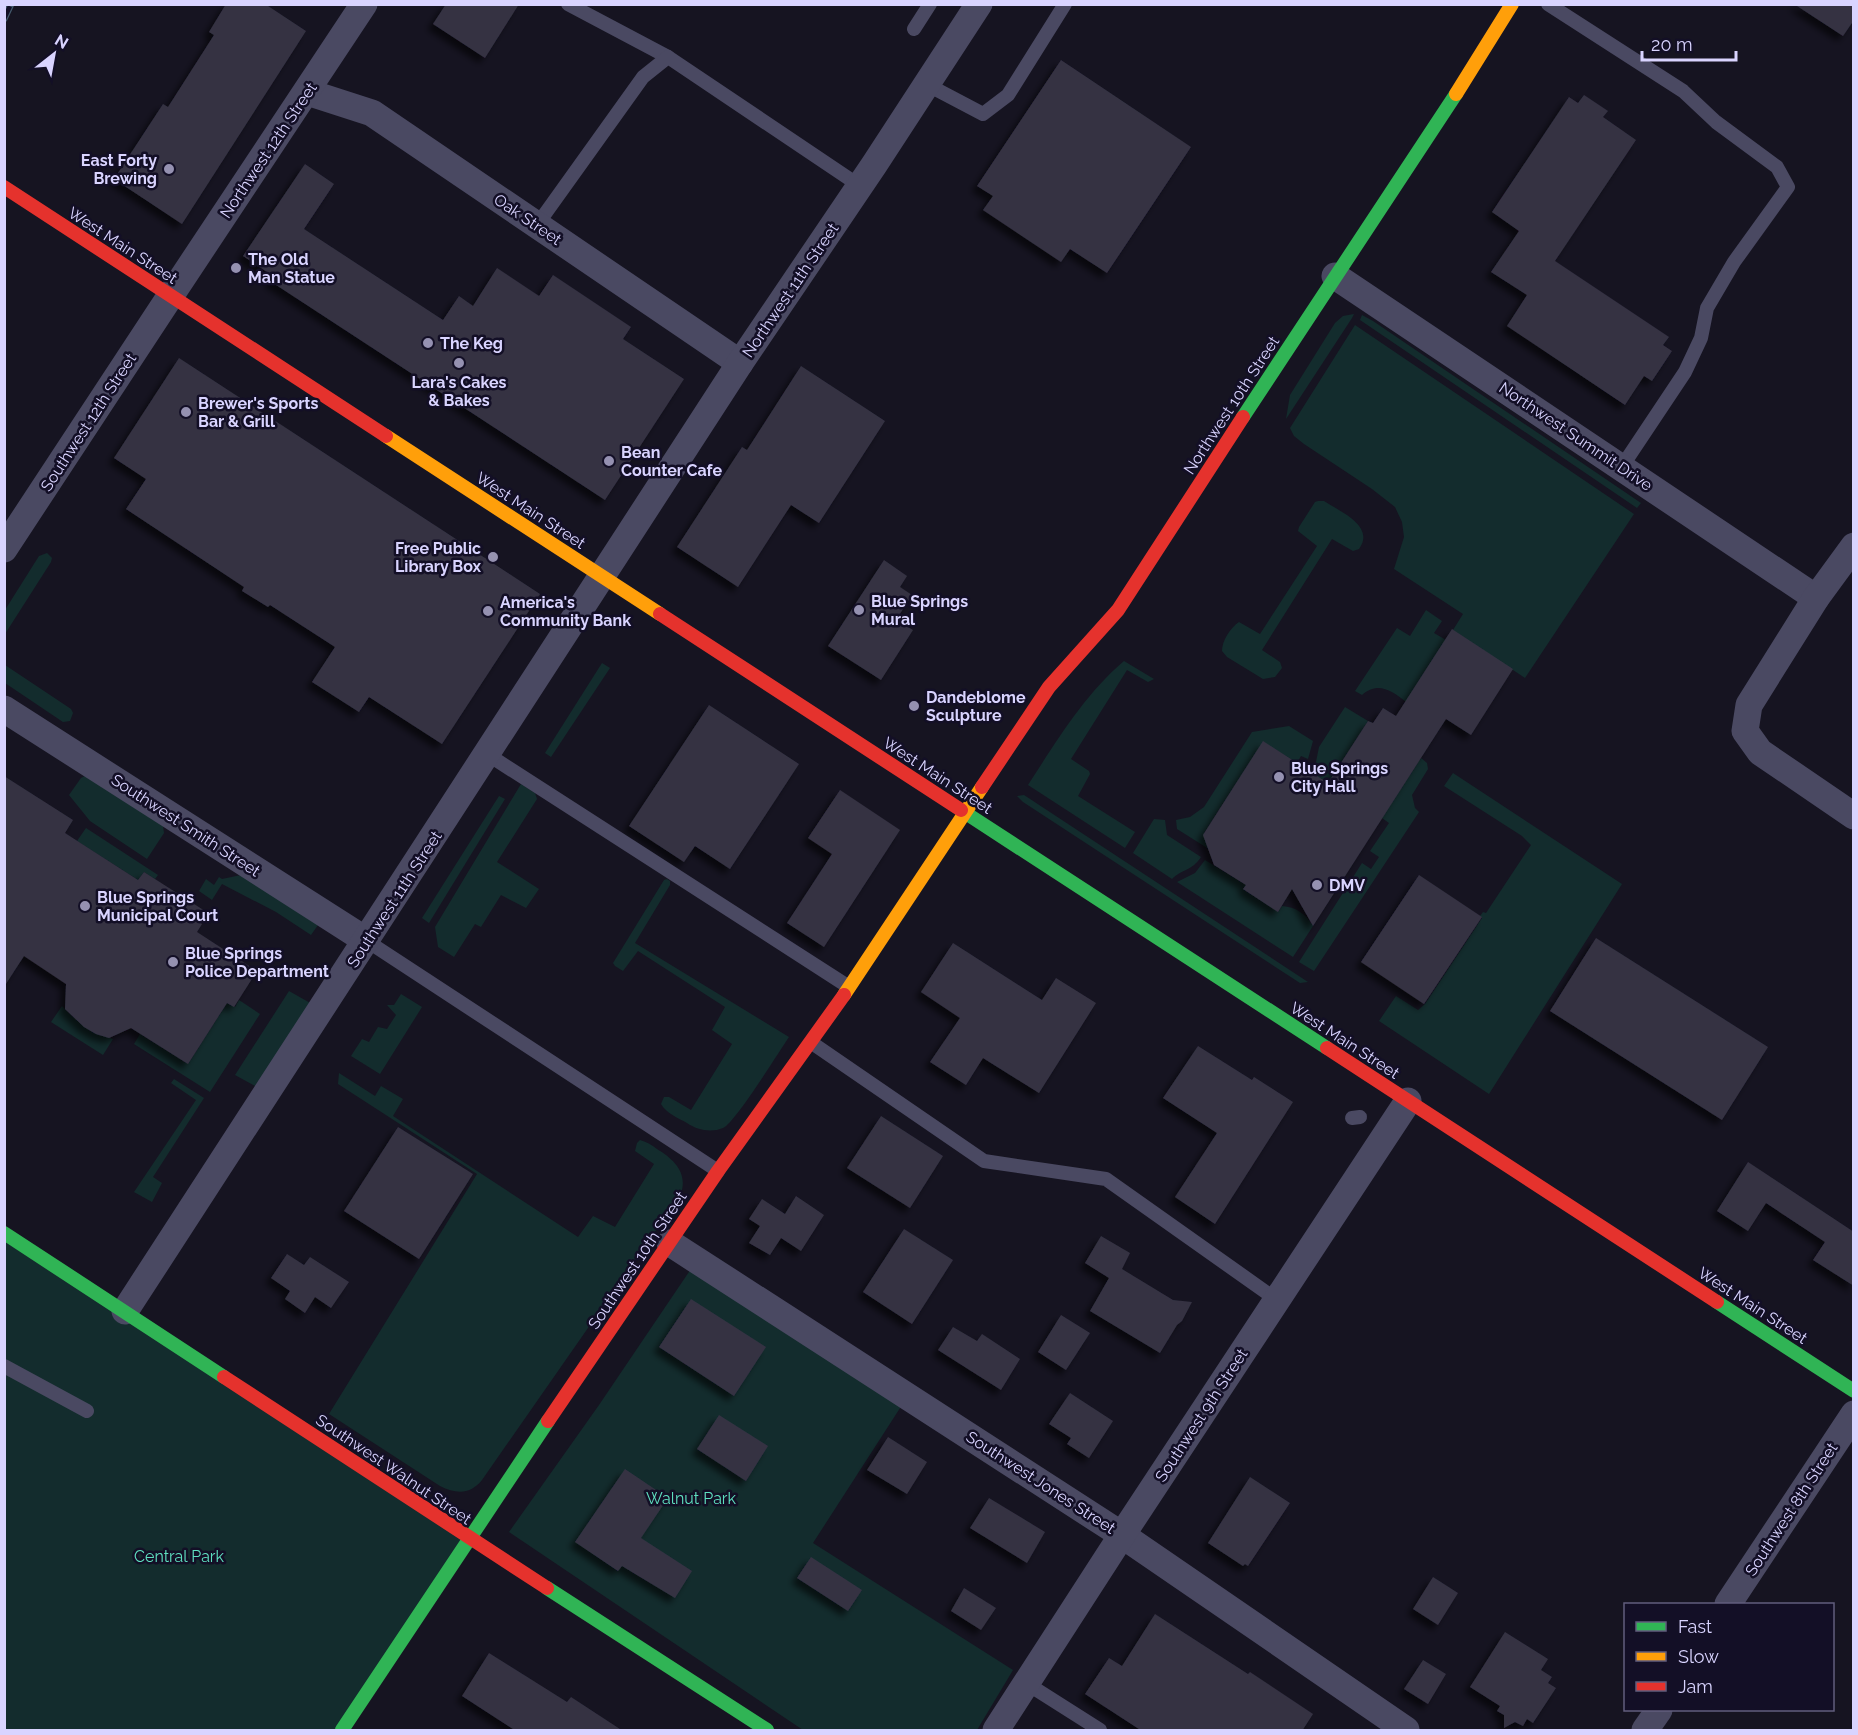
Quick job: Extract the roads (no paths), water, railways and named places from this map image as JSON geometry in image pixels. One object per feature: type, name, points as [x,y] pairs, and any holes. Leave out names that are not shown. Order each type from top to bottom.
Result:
[{"type":"street","name":"Northwest 12th Street","points":[[171,295],[364,4]]},
{"type":"street","name":"Northwest 11th Street","points":[[602,576],[740,363],[860,186],[979,4]]},
{"type":"street","name":"Northwest 10th Street","points":[[966,813],[1049,687],[1118,610],[1465,80],[1512,4]]},
{"type":"street","name":"Oak Street","points":[[307,92],[372,113],[740,363]]},
{"type":"street","name":"West Main Street","points":[[4,187],[1854,1391]]},
{"type":"street","name":"Northwest Summit Drive","points":[[1335,276],[1816,598]]},
{"type":"street","name":"Southwest 12th Street","points":[[4,549],[171,295]]},
{"type":"street","points":[[1854,546],[1816,598],[1749,705],[1745,731],[1760,752],[1854,816]]},
{"type":"street","name":"Southwest 11th Street","points":[[125,1311],[602,576]]},
{"type":"street","name":"Southwest Smith Street","points":[[4,709],[367,941]]},
{"type":"street","name":"Southwest 10th Street","points":[[342,1731],[469,1538],[718,1171],[812,1043],[966,813]]},
{"type":"street","name":"Southwest 9th Street","points":[[996,1731],[1122,1535],[1408,1101]]},
{"type":"street","name":"Southwest Walnut Street","points":[[4,1233],[767,1731]]},
{"type":"street","name":"Southwest Jones Street","points":[[670,1243],[1122,1535],[1406,1731]]},
{"type":"street","name":"Southwest 8th Street","points":[[1729,1603],[1854,1414]]},
{"type":"street","points":[[1646,1731],[1658,1711]]},
{"type":"lane","points":[[568,4],[668,57],[860,186]]},
{"type":"lane","points":[[914,29],[930,4]]},
{"type":"lane","points":[[926,84],[983,114],[1008,95],[1065,4]]},
{"type":"lane","points":[[1548,4],[1683,91],[1716,122],[1777,167],[1788,187],[1734,262],[1707,308],[1701,338],[1685,372],[1622,468]]},
{"type":"lane","points":[[537,225],[643,77],[668,57]]},
{"type":"lane","points":[[487,754],[849,987]]},
{"type":"lane","points":[[367,941],[718,1171]]},
{"type":"lane","points":[[812,1043],[984,1161],[1106,1179],[1277,1300]]},
{"type":"lane","points":[[4,1366],[87,1411]]},
{"type":"lane","points":[[1026,1683],[1100,1731]]},
{"type":"railway","points":[[4,19],[11,4]]},
{"type":"place","name":"East Forty Brewing","points":[[169,169]]},
{"type":"place","name":"The Old Man Statue","points":[[236,268]]},
{"type":"place","name":"The Keg","points":[[428,343]]},
{"type":"place","name":"Lara's Cakes & Bakes","points":[[459,363]]},
{"type":"place","name":"Brewer's Sports Bar & Grill","points":[[186,412]]},
{"type":"place","name":"Bean Counter Cafe","points":[[609,461]]},
{"type":"place","name":"Free Public Library Box","points":[[493,557]]},
{"type":"place","name":"Blue Springs Mural","points":[[859,610]]},
{"type":"place","name":"America's Community Bank","points":[[488,611]]},
{"type":"place","name":"Dandeblome Sculpture","points":[[914,706]]},
{"type":"place","name":"Blue Springs City Hall","points":[[1279,777]]},
{"type":"place","name":"DMV","points":[[1317,885]]},
{"type":"place","name":"Blue Springs Municipal Court","points":[[85,906]]},
{"type":"place","name":"Blue Springs Police Department","points":[[173,962]]},
{"type":"park label","name":"Walnut Park","points":[[691,1498]]},
{"type":"park label","name":"Central Park","points":[[179,1556]]}]
